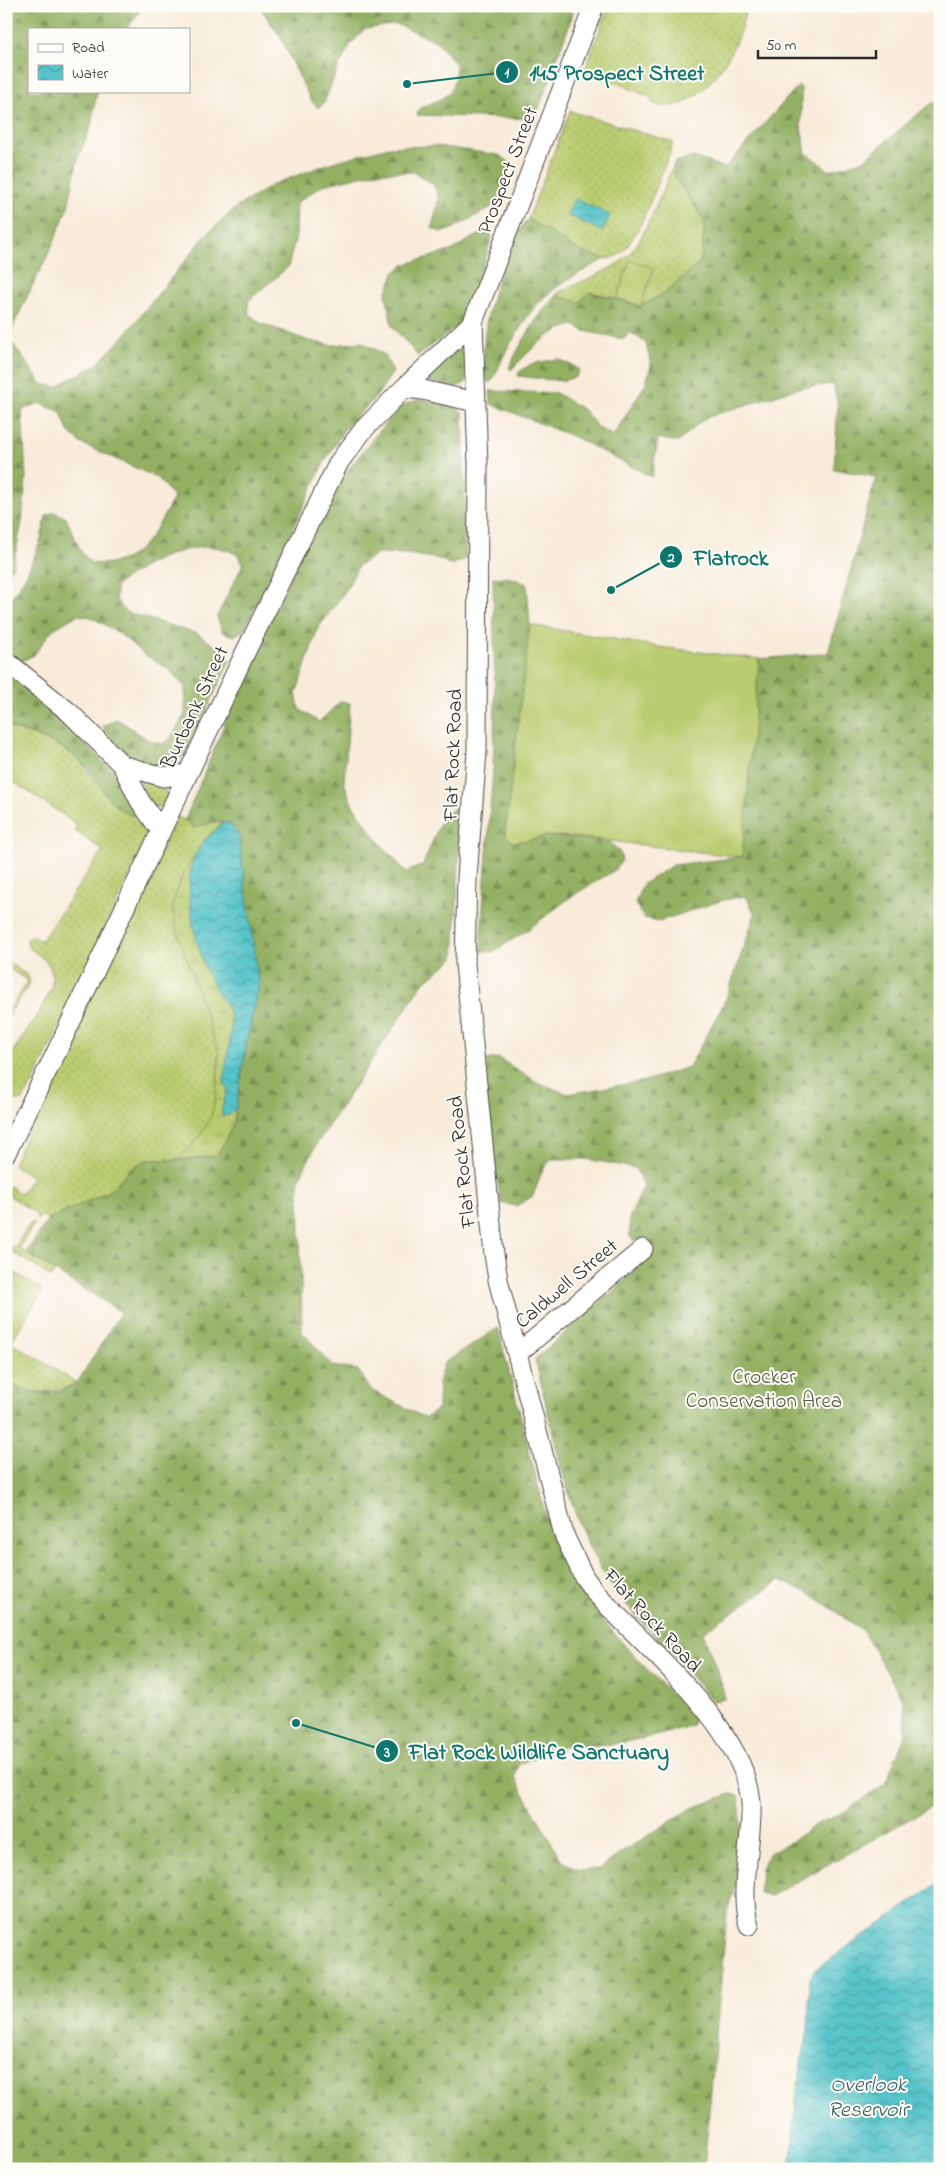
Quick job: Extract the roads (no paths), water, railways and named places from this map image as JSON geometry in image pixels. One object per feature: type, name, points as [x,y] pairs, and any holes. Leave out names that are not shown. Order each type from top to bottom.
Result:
[{"type":"street","name":"Prospect Street","points":[[473,322],[594,6]]},
{"type":"street","name":"Burbank Street","points":[[8,1150],[58,1051],[187,774],[339,462],[364,429],[473,322]]},
{"type":"street","name":"Flat Rock Road","points":[[473,322],[479,513],[477,752],[467,877],[465,964],[498,1280],[561,1526],[577,1564],[595,1592],[684,1686],[724,1734],[746,1777],[750,1802],[751,1830],[745,1905],[749,1925]]},
{"type":"street","points":[[404,388],[423,390],[475,402]]},
{"type":"street","points":[[6,661],[70,713],[122,765],[140,801],[161,831]]},
{"type":"street","points":[[122,765],[164,777],[187,774]]},
{"type":"street","name":"Caldwell Street","points":[[518,1353],[642,1249]]},
{"type":"water","points":[[575,199],[610,215],[602,231],[567,215]]},
{"type":"water","points":[[223,823],[229,823],[238,834],[259,985],[246,1045],[236,1108],[229,1115],[222,1116],[222,1108],[228,1088],[225,1085],[224,1079],[231,1021],[230,1014],[203,963],[195,933],[189,884],[194,858],[207,839]]},
{"type":"water","name":"Overlook Reservoir","points":[[940,1882],[940,2169],[790,2169],[797,2090],[808,2029],[810,1978],[816,1969]]},
{"type":"place","name":"145 Prospect Street","points":[[407,84]]},
{"type":"place","name":"Flatrock","points":[[611,590]]},
{"type":"place","name":"Flat Rock Wildlife Sanctuary","points":[[296,1723]]},
{"type":"park label","name":"Crocker Conservation Area","points":[[764,1388]]}]
